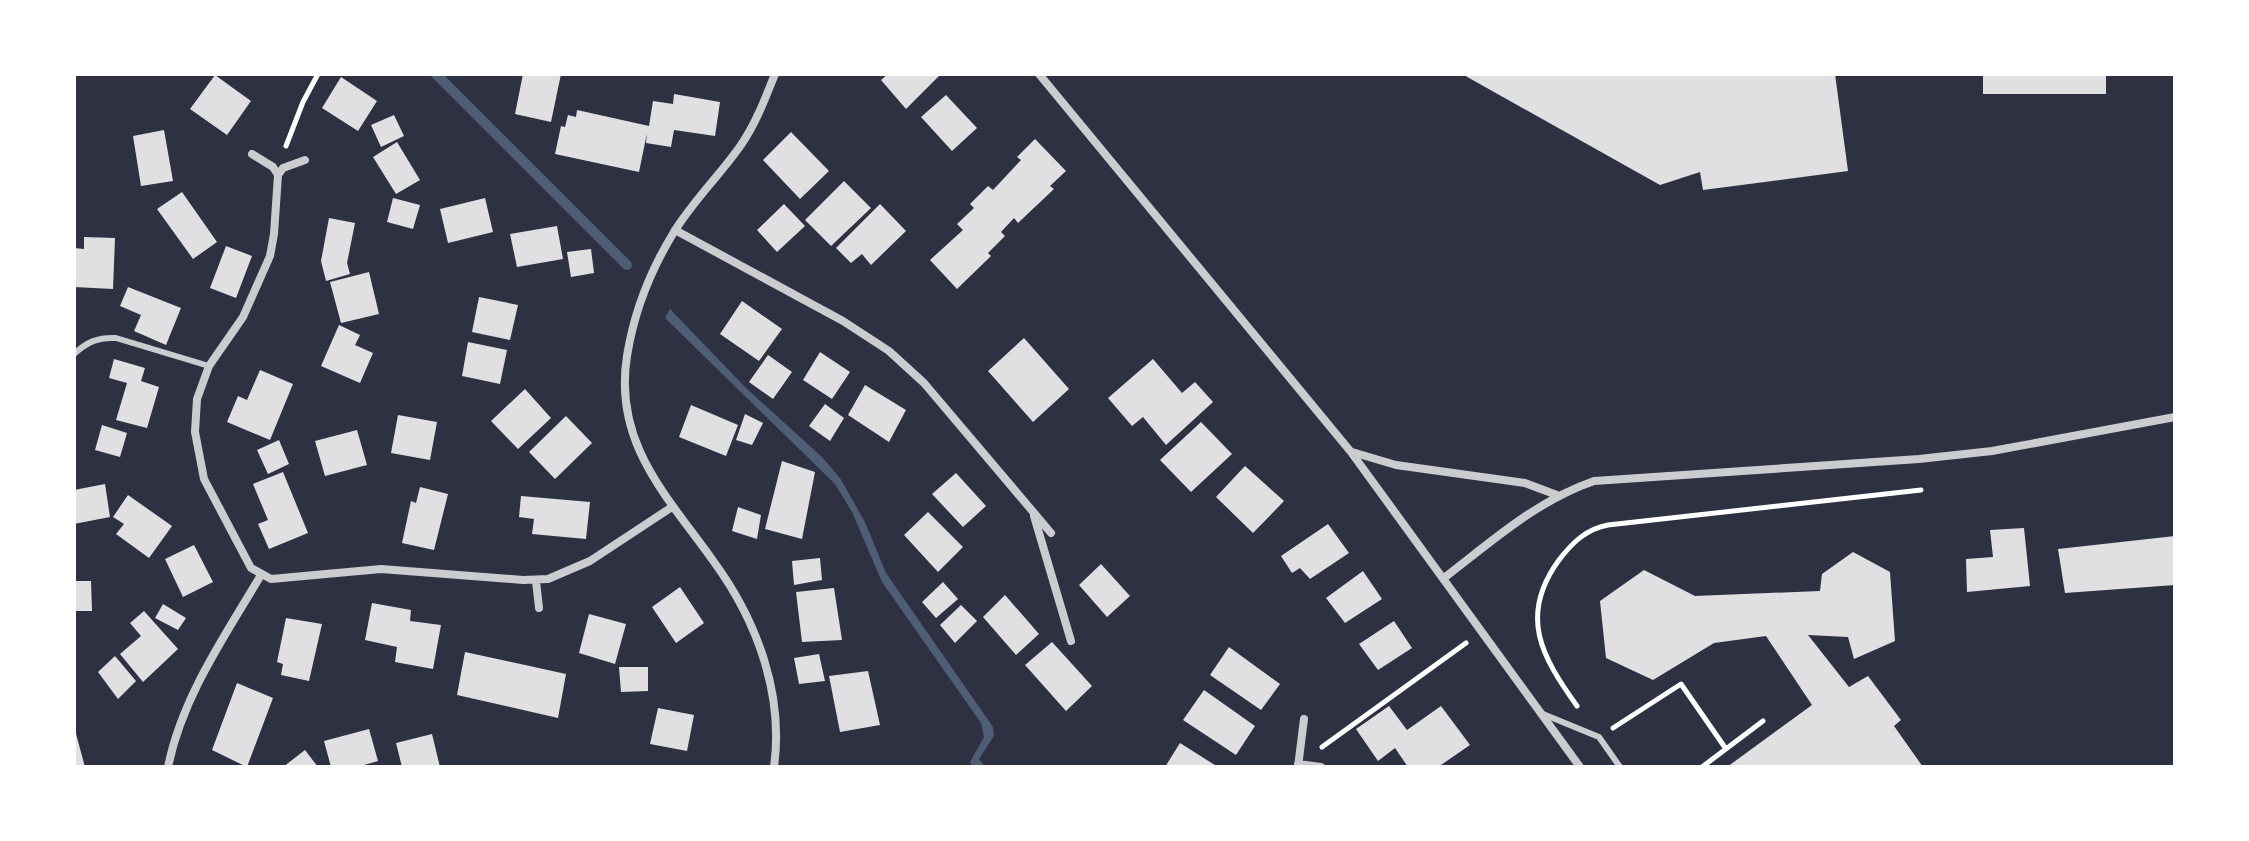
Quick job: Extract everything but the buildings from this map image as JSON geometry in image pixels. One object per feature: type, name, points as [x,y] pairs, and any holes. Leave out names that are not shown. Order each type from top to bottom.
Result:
[{"type":"street","points":[[774,767],[774,705],[763,655],[753,630],[716,564],[654,481],[634,440],[625,382],[630,340],[642,294],[675,230],[742,143],[762,107],[775,74]]},
{"type":"street","points":[[1039,74],[1351,452],[1580,767]]},
{"type":"street","points":[[252,154],[273,167],[278,175]]},
{"type":"street","points":[[305,160],[283,168],[278,175],[270,256],[243,317],[209,366],[197,399],[195,432],[204,479],[251,568],[271,579],[381,569],[536,581],[559,576],[590,561],[672,507]]},
{"type":"street","points":[[675,230],[843,321],[889,351],[930,389],[1051,533]]},
{"type":"street","points":[[1444,578],[1557,495],[1594,481],[1919,459],[1992,451],[2175,417]]},
{"type":"street","points":[[1351,452],[1396,465],[1525,483],[1557,495]]},
{"type":"street","points":[[1033,512],[1071,641]]},
{"type":"street","points":[[168,767],[189,702],[261,575]]},
{"type":"street","points":[[536,581],[539,608]]},
{"type":"street","points":[[1304,719],[1298,765],[1321,767]]},
{"type":"lane","points":[[74,354],[93,340],[116,338],[209,366]]},
{"type":"lane","points":[[1543,714],[1599,737],[1620,767]]},
{"type":"path","points":[[278,175],[299,113],[318,74]]},
{"type":"path","points":[[1726,749],[1681,684],[1599,737],[1549,665],[1541,644],[1537,618],[1541,591],[1569,548],[1581,536],[1608,525],[1921,490]]},
{"type":"path","points":[[1298,765],[1482,631]]},
{"type":"path","points":[[1702,767],[1763,721]]},
{"type":"water","points":[[670,309],[747,389],[822,457],[840,478],[865,522],[886,573],[993,727],[994,736],[979,759],[985,767],[973,767],[970,762],[984,737],[981,723],[882,582],[852,512],[835,484],[665,318]]},
{"type":"waterway","points":[[436,74],[627,265]]}]
